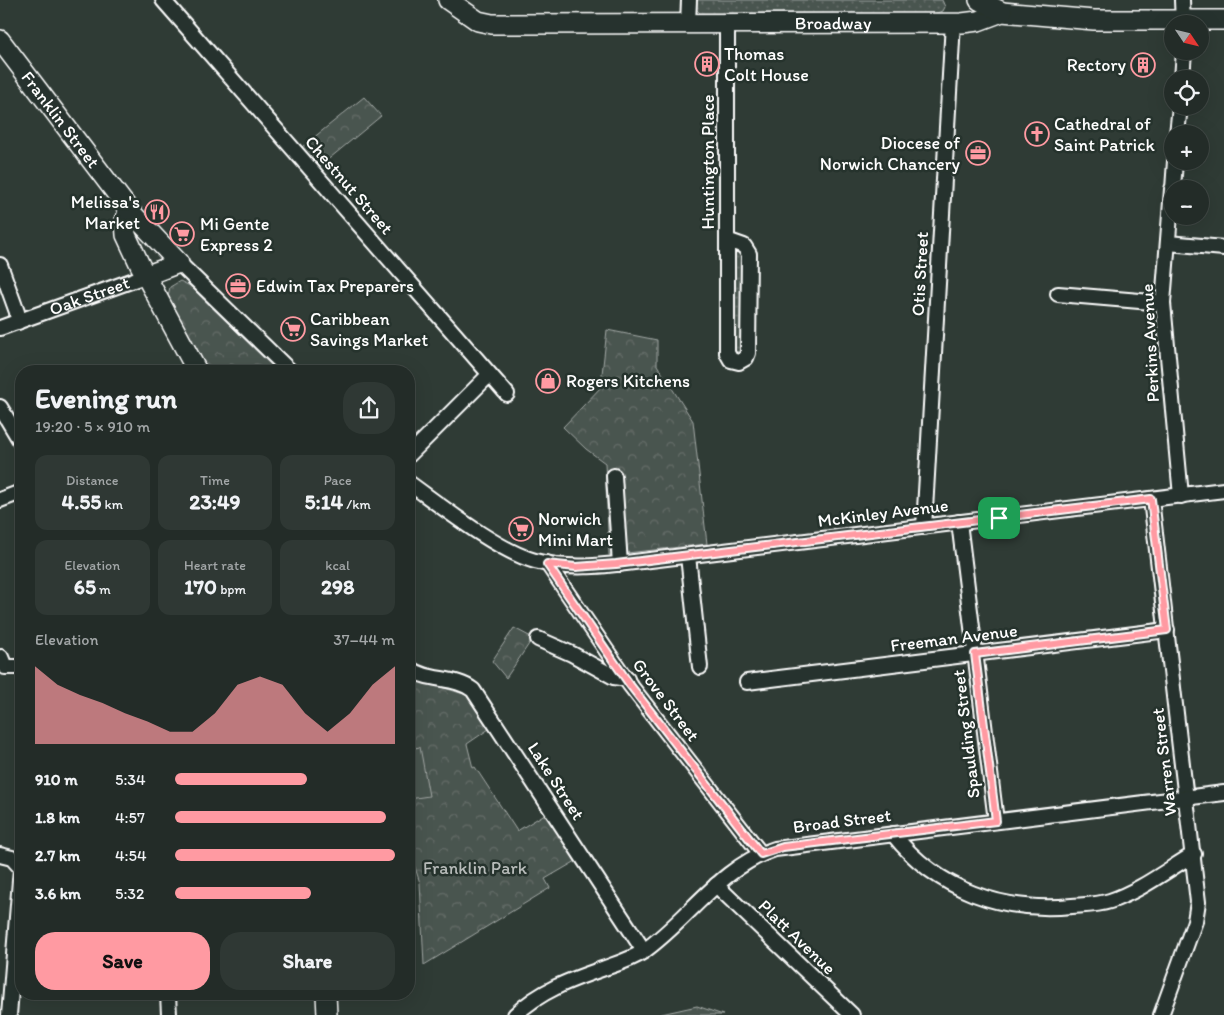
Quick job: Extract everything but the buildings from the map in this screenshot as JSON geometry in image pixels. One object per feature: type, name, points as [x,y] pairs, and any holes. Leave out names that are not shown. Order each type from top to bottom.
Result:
[{"type":"main road","name":"Broadway","points":[[448,0],[478,21],[488,23],[953,23],[978,21],[1002,12],[1085,20],[1164,22]]},
{"type":"main road","points":[[979,0],[1002,12]]},
{"type":"main road","name":"Broadway","points":[[1209,21],[1224,20]]},
{"type":"main road","name":"Franklin Street","points":[[0,40],[129,210],[180,263]]},
{"type":"main road","points":[[129,210],[125,227],[126,235],[145,276],[194,365]]},
{"type":"main road","name":"Oak Street","points":[[145,276],[180,263]]},
{"type":"main road","points":[[326,1000],[327,1015]]},
{"type":"street","name":"Chestnut Street","points":[[163,0],[507,394]]},
{"type":"street","points":[[688,23],[689,0]]},
{"type":"street","points":[[1182,0],[1183,15]]},
{"type":"street","name":"Huntington Place","points":[[727,240],[744,246],[749,254],[748,353],[746,358],[739,362],[731,360],[727,352],[727,240],[728,23]]},
{"type":"street","name":"Otis Street","points":[[924,527],[953,23]]},
{"type":"street","name":"Perkins Avenue","points":[[1169,225],[1163,303],[1181,496]]},
{"type":"street","points":[[1168,243],[1224,248]]},
{"type":"street","name":"Franklin Street","points":[[180,263],[284,365]]},
{"type":"street","points":[[0,265],[17,312],[18,322]]},
{"type":"street","name":"Oak Street","points":[[0,328],[145,276]]},
{"type":"street","points":[[1058,294],[1163,303]]},
{"type":"street","points":[[415,449],[489,375]]},
{"type":"street","points":[[0,407],[15,432]]},
{"type":"street","points":[[614,476],[620,564]]},
{"type":"street","points":[[415,487],[499,544],[529,559],[547,564]]},
{"type":"street","name":"McKinley Avenue","points":[[547,564],[576,567],[620,564],[1224,490]]},
{"type":"street","points":[[0,500],[15,494]]},
{"type":"street","name":"Warren Street","points":[[1151,499],[1194,854],[1198,902],[1197,914],[1162,1015]]},
{"type":"street","name":"Spaulding Street","points":[[959,522],[996,821]]},
{"type":"street","points":[[688,556],[700,667]]},
{"type":"street","name":"Grove Street","points":[[547,564],[627,680],[761,854]]},
{"type":"street","name":"Freeman Avenue","points":[[746,682],[1167,630]]},
{"type":"street","points":[[538,639],[572,654],[614,677],[627,680]]},
{"type":"street","points":[[0,657],[5,667],[15,666]]},
{"type":"street","name":"Lake Street","points":[[415,672],[421,675],[465,686],[473,690],[644,951]]},
{"type":"street","name":"Broad Street","points":[[515,1015],[533,1000],[551,989],[624,961],[644,951],[738,866],[761,854],[783,847],[1224,793]]},
{"type":"street","points":[[893,834],[925,866],[954,886],[992,901],[1032,908],[1065,907],[1110,901],[1194,854]]},
{"type":"street","points":[[0,855],[12,858],[15,861]]},
{"type":"street","name":"Platt Avenue","points":[[716,885],[852,1015]]},
{"type":"street","points":[[9,1015],[15,942]]},
{"type":"street","points":[[168,1000],[169,1015]]},
{"type":"green space","points":[[695,0],[942,0],[945,7],[943,11],[936,13],[700,13],[696,9]]},
{"type":"green space","points":[[364,97],[381,116],[319,167],[302,147]]},
{"type":"green space","points":[[737,252],[741,256],[742,346],[740,351],[736,352],[732,348],[734,254]]},
{"type":"green space","points":[[180,281],[190,286],[271,365],[206,365],[168,296],[170,287]]},
{"type":"green space","points":[[607,330],[657,340],[657,365],[693,421],[707,544],[609,555],[605,463],[586,449],[563,427],[603,385],[601,383]]},
{"type":"green space","points":[[514,628],[533,638],[506,678],[492,661]]},
{"type":"green space","name":"Franklin Park","points":[[415,679],[470,696],[489,729],[467,744],[473,768],[475,767],[517,831],[545,814],[576,861],[545,879],[550,888],[424,965],[420,883],[415,868]]},
{"type":"green space","points":[[420,747],[429,796],[415,798],[415,748]]},
{"type":"green space","points":[[697,1006],[723,1015],[657,1015]]},
{"type":"place","name":"Thomas Colt House","points":[[707,64]]},
{"type":"place","name":"Rectory","points":[[1143,65]]},
{"type":"place","name":"Cathedral of Saint Patrick","points":[[1037,134]]},
{"type":"place","name":"Diocese of Norwich Chancery","points":[[978,153]]},
{"type":"place","name":"Melissa's Market","points":[[157,212]]},
{"type":"place","name":"Mi Gente Express 2","points":[[182,234]]},
{"type":"place","name":"Edwin Tax Preparers","points":[[238,286]]},
{"type":"place","name":"Caribbean Savings Market","points":[[293,329]]},
{"type":"place","name":"Rogers Kitchens","points":[[548,381]]},
{"type":"place","name":"Norwich Mini Mart","points":[[521,529]]},
{"type":"route","points":[[1151,499],[1167,630],[975,654],[996,821],[783,847],[761,854],[630,685],[547,564],[576,567],[616,564],[999,518],[1151,499]]}]
